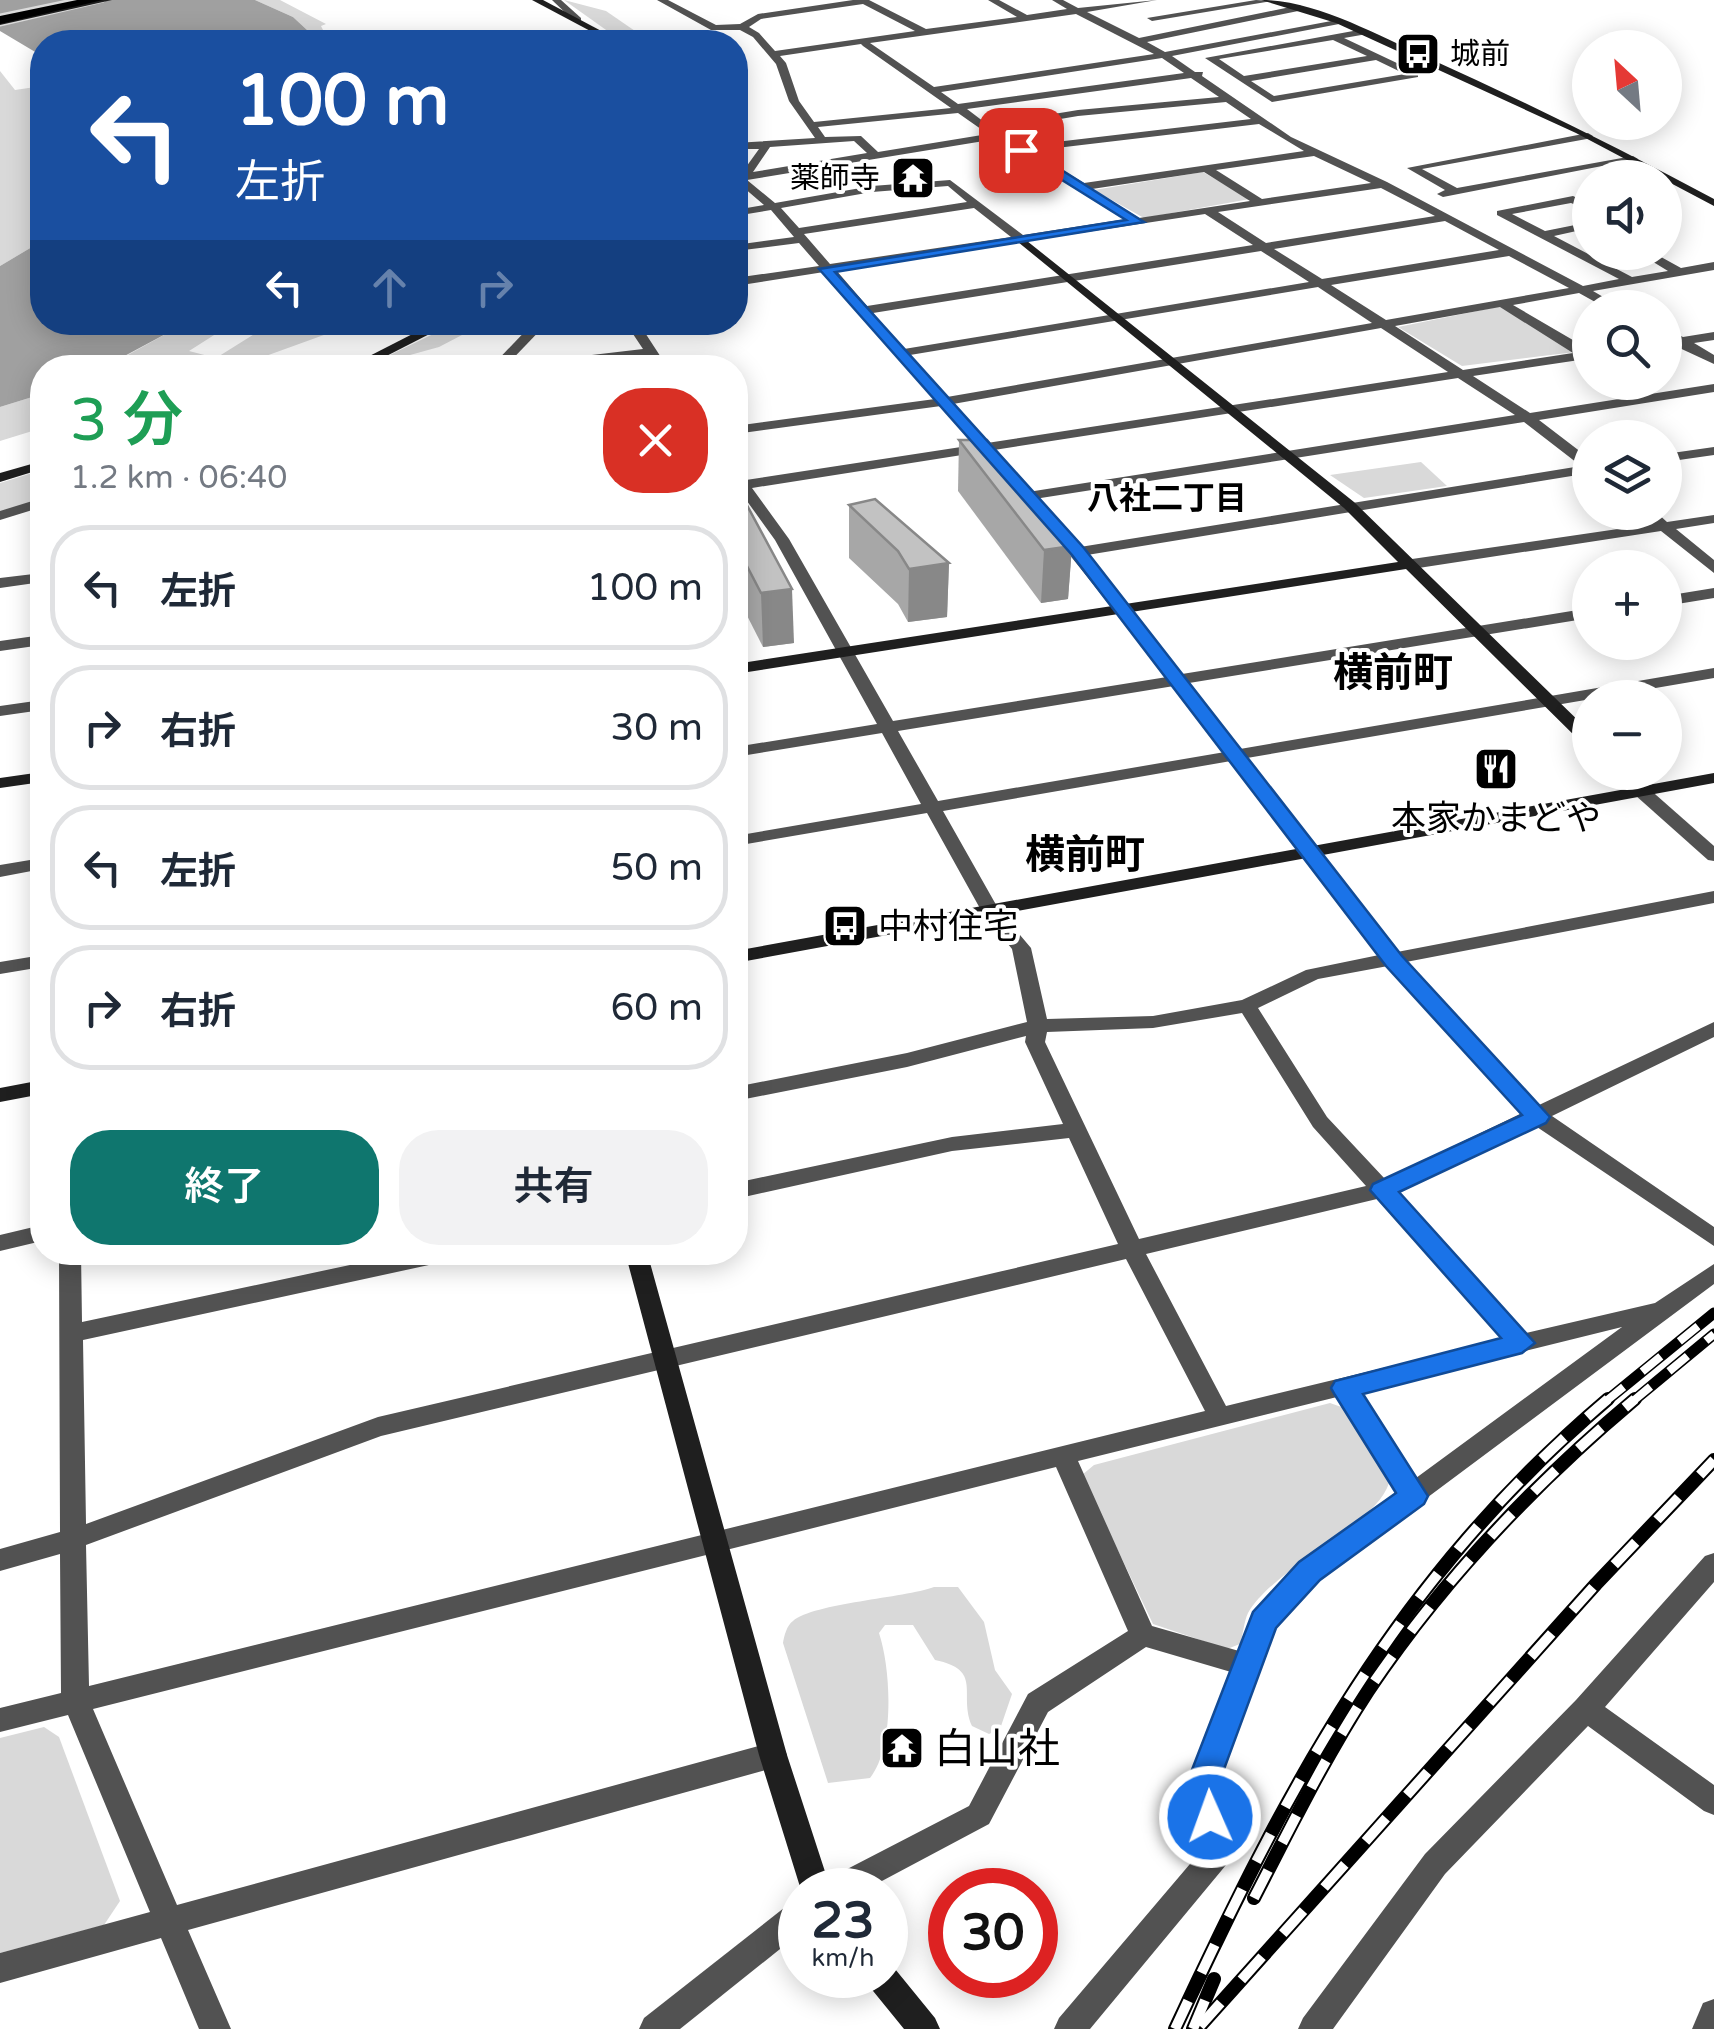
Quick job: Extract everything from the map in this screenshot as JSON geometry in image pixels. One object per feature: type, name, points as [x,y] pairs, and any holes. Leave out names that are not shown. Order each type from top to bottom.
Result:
[{"type":"highway","points":[[0,17],[73,0]]},
{"type":"highway","points":[[0,17],[96,0]]},
{"type":"street","points":[[0,17],[62,0]]},
{"type":"street","points":[[0,17],[108,0]]},
{"type":"street","points":[[536,0],[596,30]]},
{"type":"street","points":[[556,0],[578,20]]},
{"type":"street","points":[[661,0],[714,28],[742,27],[758,17],[882,0]]},
{"type":"street","points":[[992,0],[1028,19]]},
{"type":"street","points":[[1056,0],[1164,55],[1314,153],[1383,184],[1579,289]]},
{"type":"street","points":[[1104,0],[1152,18],[1180,34]]},
{"type":"street","points":[[771,54],[866,44],[1153,0]]},
{"type":"street","points":[[864,1],[928,34]]},
{"type":"street","points":[[1152,18],[1267,1],[1300,8],[1364,32],[1572,129]]},
{"type":"street","points":[[1135,42],[1300,8]]},
{"type":"street","points":[[936,90],[1164,55],[1339,21]]},
{"type":"street","points":[[742,27],[747,30]]},
{"type":"street","points":[[748,30],[781,64],[794,101],[822,140]]},
{"type":"street","points":[[1334,38],[1415,75],[1272,99],[1210,58],[1364,32]]},
{"type":"street","points":[[866,44],[987,128],[1138,222]]},
{"type":"street","points":[[1242,79],[1408,52]]},
{"type":"street","points":[[810,124],[961,109],[1227,69]]},
{"type":"street","points":[[1062,72],[1120,107],[1116,111]]},
{"type":"street","points":[[987,128],[1078,112],[1228,99]]},
{"type":"street","points":[[1116,111],[1152,134]]},
{"type":"street","points":[[1021,150],[1260,121]]},
{"type":"street","points":[[748,176],[999,135]]},
{"type":"street","points":[[748,145],[857,138],[874,154]]},
{"type":"street","points":[[1456,192],[1412,168],[1572,139]]},
{"type":"street","points":[[1596,140],[1714,202]]},
{"type":"street","points":[[748,169],[765,148],[759,145]]},
{"type":"street","points":[[1082,187],[1314,153]]},
{"type":"street","points":[[1411,200],[1633,159]]},
{"type":"street","points":[[831,161],[844,170]]},
{"type":"street","points":[[1206,169],[1260,203]]},
{"type":"street","points":[[858,180],[872,189]]},
{"type":"street","points":[[748,183],[774,207],[1078,552],[1394,961],[1538,1117],[1714,1238]]},
{"type":"street","points":[[748,211],[872,189],[950,183],[1349,505],[1572,723]]},
{"type":"street","points":[[748,280],[1383,184]]},
{"type":"street","points":[[1572,199],[1501,213],[1631,281]]},
{"type":"street","points":[[748,246],[976,204]]},
{"type":"street","points":[[1208,211],[1524,415],[1572,454]]},
{"type":"street","points":[[862,311],[1444,218]]},
{"type":"street","points":[[1543,235],[1572,229]]},
{"type":"street","points":[[902,353],[1509,252]]},
{"type":"street","points":[[748,428],[943,402],[1714,266]]},
{"type":"street","points":[[1677,270],[1681,272]]},
{"type":"street","points":[[1501,303],[1572,345]]},
{"type":"street","points":[[379,355],[420,335]]},
{"type":"street","points":[[509,355],[529,335]]},
{"type":"street","points":[[640,335],[654,355]]},
{"type":"street","points":[[1683,342],[1714,336]]},
{"type":"street","points":[[1683,342],[1714,360]]},
{"type":"street","points":[[626,355],[652,352]]},
{"type":"street","points":[[748,480],[1572,357]]},
{"type":"street","points":[[1017,484],[1285,453],[1714,388]]},
{"type":"street","points":[[1682,456],[1714,451]]},
{"type":"street","points":[[0,478],[30,469]]},
{"type":"street","points":[[1078,552],[1572,471]]},
{"type":"street","points":[[748,496],[782,539],[991,912],[1021,948],[1038,1026],[1035,1042],[1132,1249],[1220,1418]]},
{"type":"street","points":[[0,516],[30,506]]},
{"type":"street","points":[[1682,523],[1714,519]]},
{"type":"street","points":[[748,667],[1637,530]]},
{"type":"street","points":[[1669,530],[1714,568]]},
{"type":"street","points":[[0,582],[30,579]]},
{"type":"street","points":[[1682,598],[1714,593]]},
{"type":"street","points":[[748,750],[1572,615]]},
{"type":"street","points":[[0,646],[30,642]]},
{"type":"street","points":[[748,839],[1714,674]]},
{"type":"street","points":[[0,711],[30,706]]},
{"type":"street","points":[[0,782],[30,778]]},
{"type":"street","points":[[748,955],[1714,778]]},
{"type":"street","points":[[1642,791],[1714,856]]},
{"type":"street","points":[[0,871],[30,866]]},
{"type":"street","points":[[748,1091],[906,1060],[1038,1026],[1153,1022],[1246,1006],[1313,974],[1714,897]]},
{"type":"street","points":[[0,968],[30,963]]},
{"type":"street","points":[[1246,1006],[1320,1122],[1522,1343]]},
{"type":"street","points":[[0,1560],[74,1539],[378,1427],[1382,1190],[1714,1029]]},
{"type":"street","points":[[0,1095],[30,1089]]},
{"type":"street","points":[[748,1189],[952,1144],[1075,1130]]},
{"type":"street","points":[[0,1243],[30,1236]]},
{"type":"street","points":[[70,1265],[76,1700],[215,2029]]},
{"type":"street","points":[[72,1333],[391,1265]]},
{"type":"street","points":[[640,1265],[773,1755],[809,1868]]},
{"type":"street","points":[[1070,2029],[1216,1854],[1204,1780],[1264,1621],[1309,1571],[1714,1272]]},
{"type":"street","points":[[0,1720],[1662,1308]]},
{"type":"street","points":[[1344,1388],[1414,1496]]},
{"type":"street","points":[[1063,1455],[1143,1635]]},
{"type":"street","points":[[1314,2029],[1434,1864],[1586,1709],[1714,1564]]},
{"type":"street","points":[[878,1868],[980,1815],[1038,1703],[1143,1635],[1247,1665]]},
{"type":"street","points":[[1586,1709],[1714,1802]]},
{"type":"street","points":[[0,1968],[773,1755]]},
{"type":"street","points":[[655,2029],[778,1931]]},
{"type":"street","points":[[899,1998],[924,2029]]},
{"type":"street","points":[[1708,2029],[1714,2014]]},
{"type":"shaded area","points":[[0,0],[255,0],[293,17],[307,30],[30,30],[30,49],[0,31]]},
{"type":"shaded area","points":[[255,0],[280,0],[326,24],[321,26],[323,30],[307,30],[293,17]]},
{"type":"shaded area","points":[[564,0],[606,11],[634,30],[606,30]]},
{"type":"shaded area","points":[[0,71],[15,90],[30,88],[30,248],[0,266]]},
{"type":"shaded area","points":[[1203,172],[1250,199],[1144,218],[1094,190]]},
{"type":"shaded area","points":[[30,248],[30,335],[164,335],[126,355],[30,355],[30,398],[0,407],[0,266]]},
{"type":"shaded area","points":[[1502,306],[1572,352],[1462,366],[1398,327]]},
{"type":"shaded area","points":[[164,335],[214,335],[189,351],[204,355],[128,355]]},
{"type":"shaded area","points":[[253,335],[324,335],[268,355],[221,355]]},
{"type":"shaded area","points":[[431,335],[462,335],[439,347],[410,355],[390,355]]},
{"type":"shaded area","points":[[30,398],[30,432],[0,441],[0,407]]},
{"type":"shaded area","points":[[1421,462],[1447,486],[1364,498],[1330,475]]},
{"type":"shaded area","points":[[30,474],[30,503],[0,512],[0,483]]},
{"type":"shaded area","points":[[1330,1403],[1347,1409],[1389,1483],[1380,1499],[1346,1531],[1262,1595],[1248,1613],[1240,1644],[1227,1649],[1153,1624],[1082,1475],[1094,1465]]},
{"type":"shaded area","points":[[934,1587],[958,1587],[984,1622],[995,1670],[1012,1694],[1000,1729],[989,1734],[972,1726],[965,1677],[950,1664],[935,1660],[913,1625],[885,1625],[879,1633],[888,1687],[887,1728],[878,1764],[870,1778],[828,1783],[783,1643],[787,1628],[804,1615],[820,1610]]},
{"type":"shaded area","points":[[44,1727],[59,1737],[120,1901],[104,1925],[0,1953],[0,1738]]},
{"type":"building","points":[[959,440],[987,440],[1072,546],[1044,550]]},
{"type":"building","points":[[875,499],[949,563],[909,569],[898,551],[849,505]]},
{"type":"building","points":[[748,507],[792,589],[761,593],[748,568]]},
{"type":"railway","points":[[1605,1402],[1714,1313]]},
{"type":"railway","points":[[1632,1402],[1714,1334]]},
{"type":"railway","points":[[1175,2029],[1261,1852],[1355,1689],[1408,1612],[1467,1539],[1533,1468],[1608,1399]]},
{"type":"railway","points":[[1254,1898],[1337,1741],[1426,1611],[1525,1500],[1635,1399]]},
{"type":"railway","points":[[1200,2026],[1596,1584],[1714,1460]]},
{"type":"railway","points":[[1193,2029],[1214,1979]]},
{"type":"place","name":"城前","points":[[1418,54]]},
{"type":"place","name":"薬師寺","points":[[913,178]]},
{"type":"place","name":"本家かまどや","points":[[1496,769]]},
{"type":"place","name":"中村住宅","points":[[845,926]]},
{"type":"place","name":"白山社","points":[[902,1748]]},
{"type":"district","name":"八社二丁目","points":[[1167,498]]},
{"type":"district","name":"横前町","points":[[1393,672]]},
{"type":"district","name":"横前町","points":[[1085,854]]},
{"type":"route","points":[[1021,150],[1138,222],[826,269],[1078,552],[1394,961],[1538,1117],[1382,1190],[1522,1343],[1344,1388],[1414,1496],[1309,1571],[1264,1621],[1204,1780],[1210,1817]]}]
